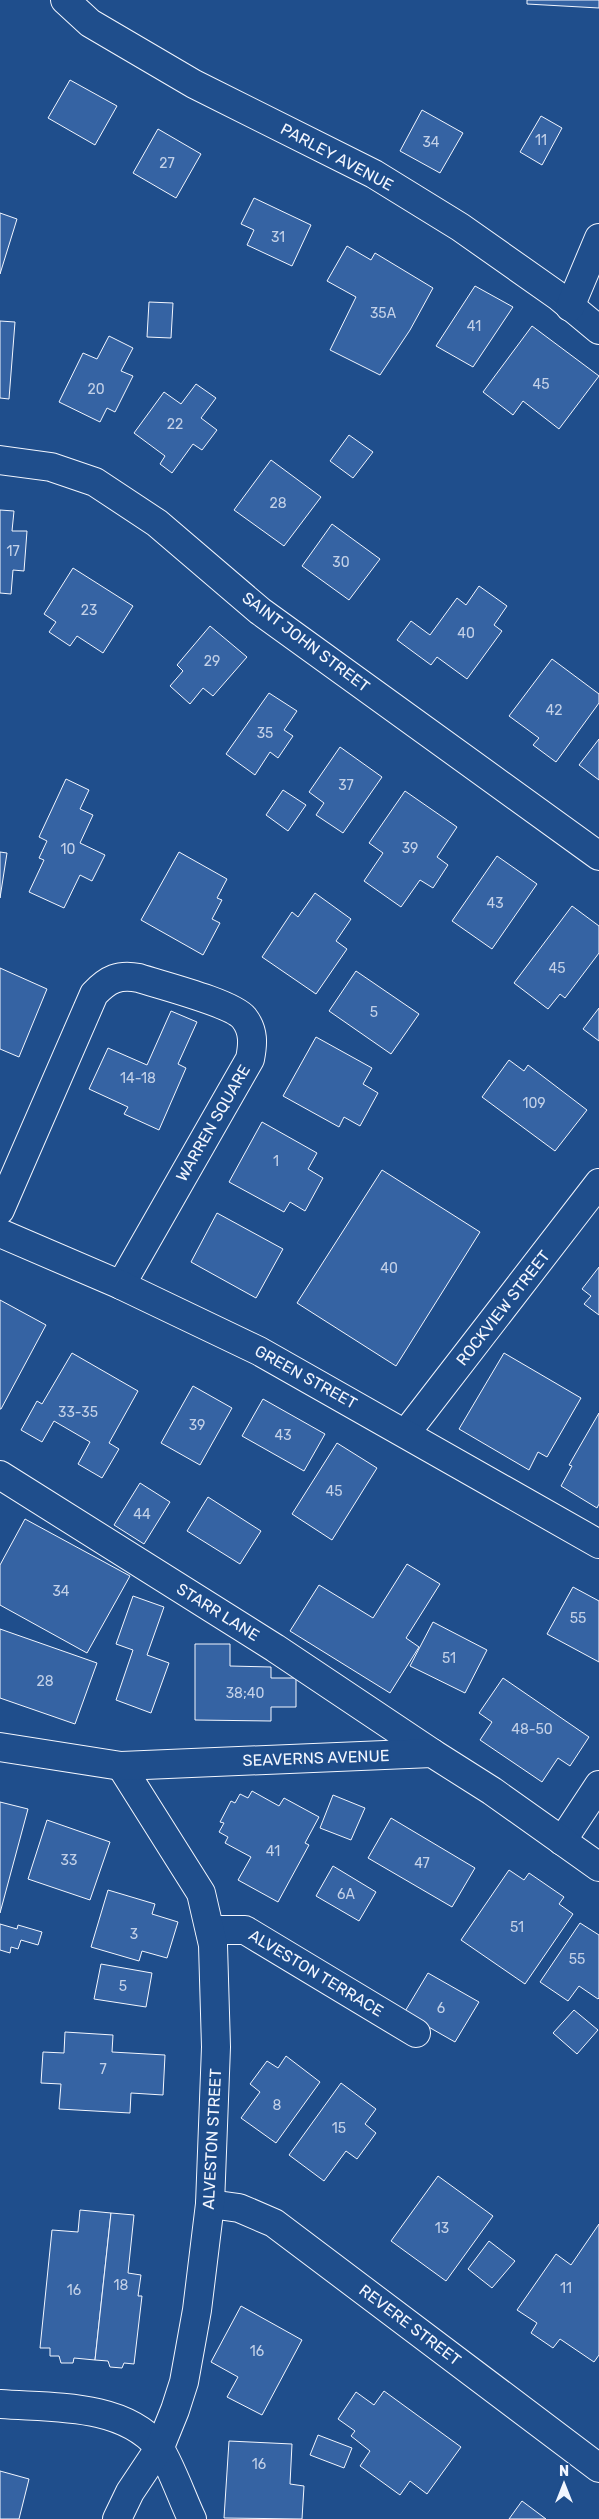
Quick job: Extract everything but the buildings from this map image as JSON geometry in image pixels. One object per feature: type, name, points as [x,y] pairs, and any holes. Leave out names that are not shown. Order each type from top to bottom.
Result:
[{"type":"street","name":"PARLEY AVENUE","points":[[65,0],[90,23],[194,84],[382,179],[460,227],[599,330]]},
{"type":"street","points":[[570,307],[599,238]]},
{"type":"street","name":"SAINT JOHN STREET","points":[[0,460],[52,467],[95,482],[157,523],[260,611],[599,856]]},
{"type":"street","name":"WARREN SQUARE","points":[[0,1210],[94,994],[104,983],[113,978],[127,975],[234,1010],[242,1017],[250,1031],[253,1045],[250,1059],[121,1285]]},
{"type":"street","name":"ROCKVIEW STREET","points":[[406,1433],[599,1183]]},
{"type":"street","name":"GREEN STREET","points":[[0,1233],[121,1285],[259,1350],[599,1544]]},
{"type":"street","name":"STARR LANE","points":[[0,1475],[275,1648],[432,1753]]},
{"type":"street","name":"SEAVERNS AVENUE","points":[[0,1747],[121,1766],[432,1753]]},
{"type":"street","points":[[432,1753],[492,1791],[599,1867]]},
{"type":"street","name":"ALVESTON STREET","points":[[117,2519],[130,2492],[160,2447],[184,2382],[210,2204],[216,2047],[214,1959],[210,1930],[201,1892],[121,1766]]},
{"type":"street","points":[[562,1841],[599,1786]]},
{"type":"street","name":"ALVESTON TERRACE","points":[[210,1930],[245,1930],[416,2033]]},
{"type":"street","name":"REVERE STREET","points":[[210,2204],[239,2208],[274,2223],[599,2468]]},
{"type":"street","points":[[0,2404],[85,2412],[110,2416],[128,2423],[160,2447],[192,2519]]}]
